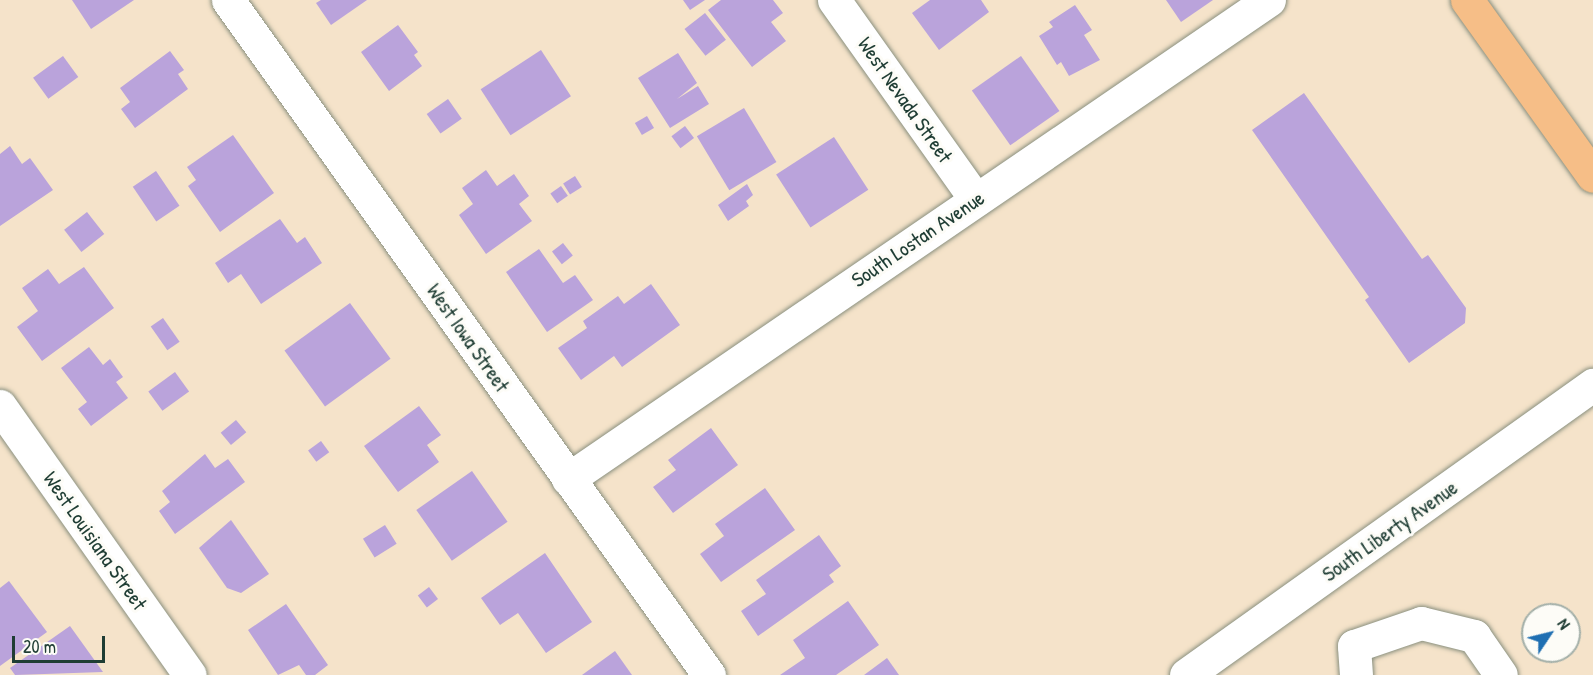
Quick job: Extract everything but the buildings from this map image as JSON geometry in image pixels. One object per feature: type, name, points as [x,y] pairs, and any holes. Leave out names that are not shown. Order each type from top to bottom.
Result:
[{"type":"main road","points":[[1467,0],[1587,155]]},
{"type":"street","name":"West Iowa Street","points":[[228,0],[709,675]]},
{"type":"street","name":"West Nevada Street","points":[[834,0],[976,200]]},
{"type":"street","name":"South Lostan Avenue","points":[[568,479],[1269,0]]},
{"type":"street","name":"South Liberty Avenue","points":[[1186,675],[1593,385]]},
{"type":"street","name":"West Louisiana Street","points":[[0,406],[190,675]]},
{"type":"street","points":[[1356,675],[1354,646],[1421,623],[1474,636],[1501,675]]}]
